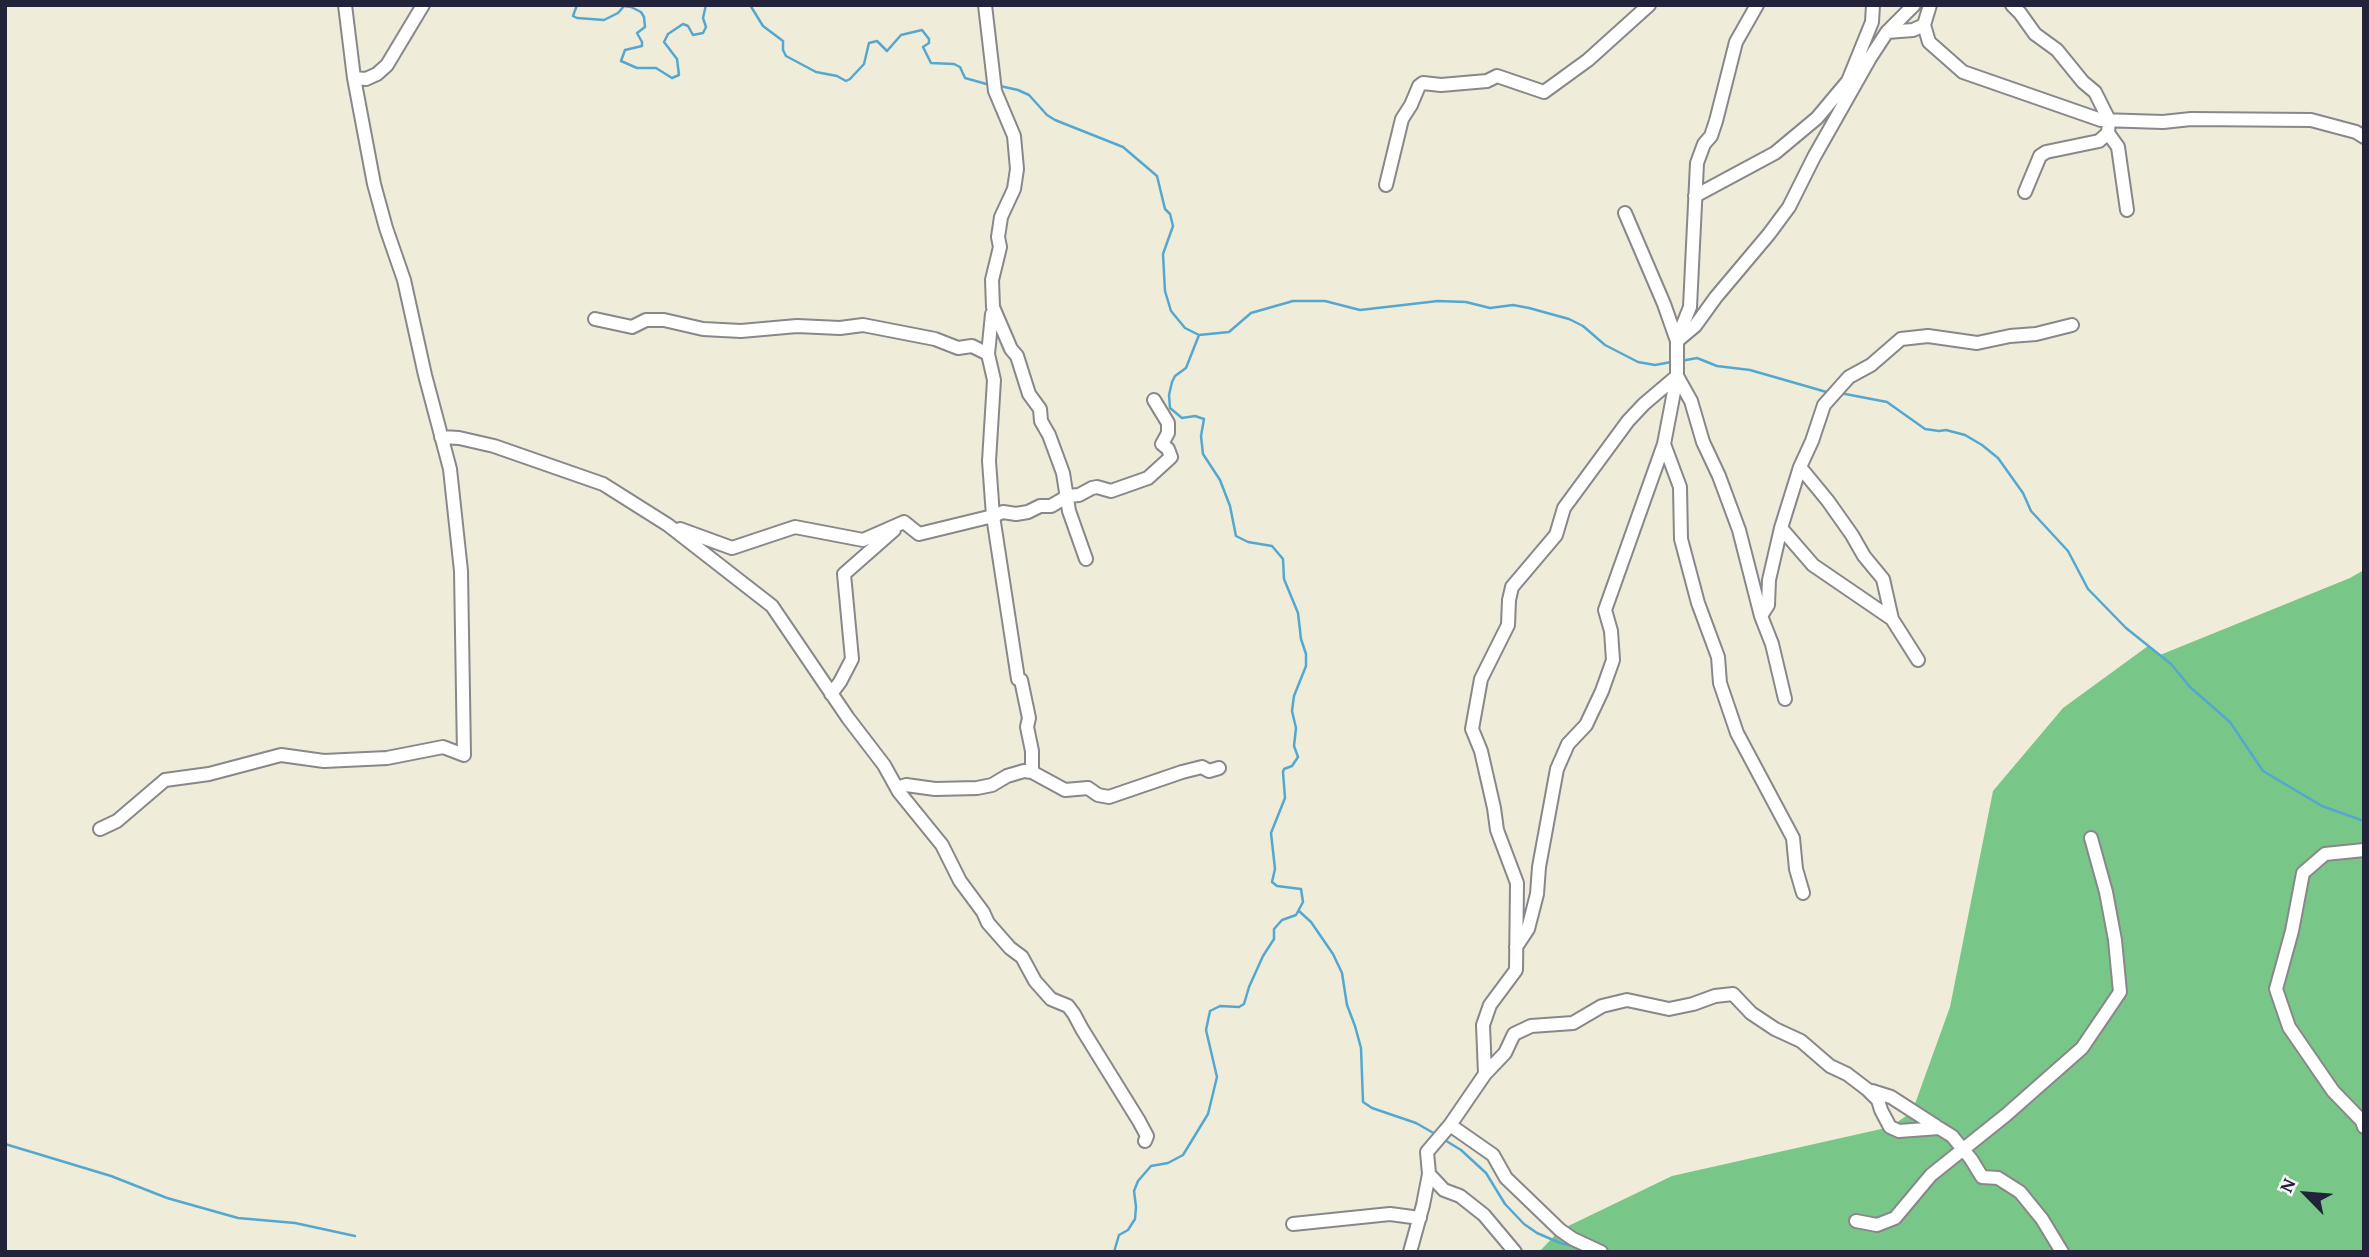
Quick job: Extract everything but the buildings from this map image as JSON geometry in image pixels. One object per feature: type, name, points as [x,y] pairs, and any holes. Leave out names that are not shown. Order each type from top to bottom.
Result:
[{"type":"street","points":[[100,829],[117,821],[165,780],[209,774],[282,755],[324,761],[387,758],[443,747],[464,755],[461,571],[450,469],[404,280],[374,184],[354,78],[345,5]]},
{"type":"street","points":[[354,78],[366,79],[387,65],[423,5]]},
{"type":"street","points":[[985,5],[995,91],[1014,136],[1017,169],[1014,189],[1001,217],[998,237],[1000,247],[992,280],[993,307],[988,355],[995,380],[989,461],[993,516],[1018,678],[1021,680],[1029,718],[1027,727],[1032,751],[1032,772]]},
{"type":"street","points":[[1386,185],[1402,119],[1423,83],[1441,85],[1480,82],[1497,76],[1544,92],[1588,60],[1649,5]]},
{"type":"street","points":[[1677,341],[1690,307],[1697,163],[1704,144],[1711,136],[1736,42],[1757,5]]},
{"type":"street","points":[[1695,196],[1775,153],[1817,118],[1848,81],[1872,22],[1873,5]]},
{"type":"street","points":[[1677,341],[1695,326],[1789,207],[1870,58],[1887,32],[1914,5]]},
{"type":"street","points":[[1930,5],[1924,25],[1929,42],[1963,72],[2101,120],[2108,127]]},
{"type":"street","points":[[2012,5],[2035,34],[2057,50],[2083,82],[2095,92],[2118,147],[2127,210]]},
{"type":"street","points":[[1887,32],[1913,30],[1924,25]]},
{"type":"street","points":[[2108,127],[2191,119],[2311,120],[2356,132],[2364,137]]},
{"type":"street","points":[[2025,192],[2040,156],[2046,152],[2099,141],[2108,127]]},
{"type":"street","points":[[1516,947],[1528,929],[1537,894],[1539,867],[1557,769],[1568,744],[1586,725],[1613,660],[1611,632],[1605,610],[1664,444],[1677,376],[1677,341],[1625,213]]},
{"type":"street","points":[[993,307],[1011,349],[1017,356],[1029,394],[1040,409],[1041,421],[1063,473],[1069,512],[1086,559]]},
{"type":"street","points":[[595,319],[632,327],[646,320],[664,320],[703,329],[741,331],[863,325],[935,340],[958,348],[972,346],[988,355]]},
{"type":"street","points":[[1761,616],[1768,605],[1769,580],[1781,528],[1800,467],[1824,405],[1849,377],[1871,365],[1900,340],[1928,336],[1977,343],[2036,334],[2072,325]]},
{"type":"street","points":[[1677,376],[1691,401],[1703,442],[1739,530],[1785,699]]},
{"type":"street","points":[[1485,1074],[1483,1025],[1490,1005],[1516,970],[1517,883],[1497,830],[1481,751],[1472,729],[1481,679],[1508,625],[1508,600],[1512,587],[1556,536],[1564,508],[1628,421],[1677,376]]},
{"type":"street","points":[[904,522],[919,534],[1003,512],[1028,512],[1040,506],[1051,506],[1068,496],[1079,495],[1097,487],[1111,491],[1148,478],[1171,457],[1162,444],[1168,433],[1168,423],[1154,400]]},
{"type":"street","points":[[441,437],[494,446],[603,484],[668,525],[772,606],[831,694],[884,765],[897,788],[942,845],[960,881],[988,923],[1010,948],[1022,957],[1035,981],[1051,999],[1068,1006],[1074,1014],[1139,1121],[1147,1136],[1145,1141]]},
{"type":"street","points":[[1664,444],[1680,487],[1681,539],[1698,603],[1717,657],[1720,683],[1737,733],[1793,838],[1796,869],[1803,893]]},
{"type":"street","points":[[1800,467],[1834,509],[1882,579],[1892,619],[1918,660]]},
{"type":"street","points":[[668,525],[732,548],[795,527],[863,540],[904,522]]},
{"type":"street","points":[[831,694],[852,659],[844,574],[904,522]]},
{"type":"street","points":[[1781,528],[1813,565],[1892,619]]},
{"type":"street","points":[[897,788],[906,785],[935,789],[977,788],[992,785],[1007,776],[1024,771],[1032,772],[1060,788],[1071,791],[1088,788],[1105,797],[1135,790],[1150,782],[1158,782],[1182,772],[1202,767],[1209,771],[1219,768]]},
{"type":"street","points":[[1856,1221],[1877,1226],[1895,1218],[1931,1175],[2006,1115],[2082,1048],[2120,992],[2115,940],[2106,892],[2091,838]]},
{"type":"street","points":[[2364,850],[2325,854],[2303,873],[2292,931],[2276,989],[2289,1027],[2333,1091],[2362,1121],[2364,1127]]},
{"type":"street","points":[[1410,1252],[1429,1174],[1427,1152],[1450,1125],[1485,1074],[1505,1053],[1514,1034],[1531,1026],[1573,1023],[1602,1006],[1627,1000],[1669,1009],[1715,996],[1733,994],[1751,1013],[1774,1029],[1801,1041],[1830,1066],[1847,1074],[1868,1090],[1878,1100],[1890,1127],[1899,1131],[1939,1128]]},
{"type":"street","points":[[1868,1090],[1891,1097],[1952,1136],[1982,1177],[1998,1178],[2020,1192],[2042,1219],[2062,1252]]},
{"type":"street","points":[[1450,1125],[1493,1156],[1506,1178],[1560,1230],[1601,1252]]},
{"type":"street","points":[[1429,1174],[1444,1190],[1460,1196],[1484,1215],[1515,1252]]},
{"type":"street","points":[[1293,1224],[1390,1214],[1420,1218]]},
{"type":"green space","points":[[2364,570],[2364,1252],[1539,1252],[1560,1230],[1672,1176],[1890,1127],[1912,1112],[1950,1007],[1993,791],[2063,708],[2148,646],[2160,655]]},
{"type":"waterway","points":[[577,5],[573,16],[577,18],[604,20],[618,13],[624,6],[641,12],[645,27],[637,33],[642,46],[625,50],[621,61],[637,68],[656,68],[672,78],[679,75],[677,59],[664,42],[668,34],[683,24],[688,26],[693,35],[703,33],[706,27],[703,18],[706,5]]},
{"type":"waterway","points":[[750,5],[763,26],[783,41],[786,56],[816,72],[837,76],[846,81],[864,64],[869,43],[877,41],[887,51],[901,35],[922,30],[929,39],[929,43],[923,47],[931,63],[954,64],[960,67],[965,78],[990,85]]},
{"type":"waterway","points":[[1000,86],[1029,95],[1055,120],[1123,147],[1157,176],[1165,209],[1170,214],[1173,226],[1163,254],[1165,291],[1171,311],[1185,328],[1199,335],[1229,332],[1251,313],[1293,301],[1325,301],[1360,310],[1438,301],[1466,302],[1490,308],[1513,305],[1569,319],[1583,326],[1605,345],[1638,362],[1655,365],[1671,362]]},
{"type":"waterway","points":[[1114,1252],[1119,1235],[1128,1230],[1135,1219],[1134,1191],[1138,1181],[1151,1166],[1168,1163],[1183,1155],[1208,1114],[1217,1077],[1206,1030],[1210,1011],[1220,1006],[1239,1007],[1244,1004],[1263,956],[1274,939],[1274,929],[1282,920],[1296,915],[1303,902],[1301,889],[1277,886],[1272,882],[1275,869],[1271,833],[1285,798],[1284,769],[1292,766],[1298,757],[1294,746],[1296,728],[1292,711],[1294,696],[1306,666],[1306,654],[1298,613],[1284,579],[1283,559],[1272,546],[1248,542],[1236,536],[1230,506],[1220,480],[1203,454],[1201,436],[1204,419],[1195,416],[1182,418],[1170,408],[1172,382],[1175,376],[1186,368],[1199,335]]},
{"type":"waterway","points":[[1681,361],[1697,358],[1717,366],[1750,370],[1830,393]]},
{"type":"waterway","points":[[1840,393],[1887,402],[1925,429],[1946,430],[1965,435],[1998,458],[2023,493],[2031,511],[2068,551],[2088,589],[2126,628],[2171,664],[2190,687],[2230,722],[2263,771],[2322,806],[2364,821]]},
{"type":"waterway","points":[[1299,911],[1311,922],[1333,954],[1342,973],[1347,1005],[1361,1048],[1363,1102],[1372,1108],[1416,1123],[1437,1135]]},
{"type":"waterway","points":[[1443,1139],[1461,1150],[1486,1173],[1505,1204],[1524,1224],[1560,1243],[1578,1247]]},
{"type":"waterway","points":[[5,1144],[111,1176],[167,1198],[238,1218],[295,1223],[355,1236]]}]
